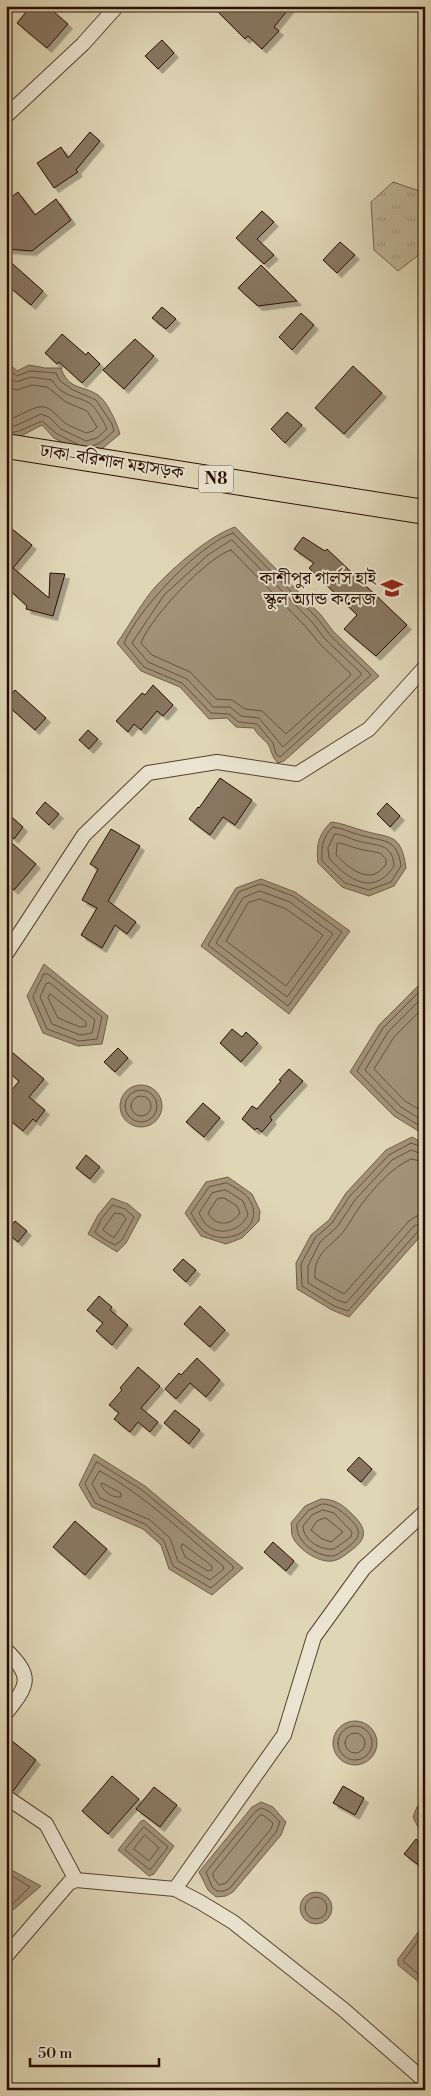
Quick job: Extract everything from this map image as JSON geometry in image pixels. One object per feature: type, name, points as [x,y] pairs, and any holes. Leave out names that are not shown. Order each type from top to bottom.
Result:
[{"type":"highway","name":"ঢাকা-বরিশাল মহাসড়ক","points":[[6,446],[425,512]]},
{"type":"street","points":[[6,116],[83,44],[117,6]]},
{"type":"street","points":[[6,954],[84,835],[148,773],[217,762],[297,774],[369,729],[425,667]]},
{"type":"street","points":[[175,1889],[284,1735],[314,1637],[364,1568],[425,1512]]},
{"type":"street","points":[[6,1650],[22,1666],[26,1678],[18,1698],[6,1713]]},
{"type":"street","points":[[6,1797],[46,1824],[76,1880]]},
{"type":"street","points":[[6,1956],[69,1884],[76,1880],[175,1889],[233,1922],[344,2010],[425,2081]]},
{"type":"green space","points":[[393,182],[425,193],[425,250],[398,271],[374,250],[371,202]]},
{"type":"water","points":[[6,361],[17,371],[29,365],[61,368],[72,384],[98,395],[105,402],[117,424],[120,434],[103,448],[86,454],[54,438],[42,425],[21,436],[6,439]]},
{"type":"water","points":[[235,527],[321,615],[333,631],[379,676],[284,761],[278,763],[268,744],[258,735],[254,728],[236,727],[227,718],[209,719],[180,687],[141,671],[117,643],[145,600],[164,578],[204,544]]},
{"type":"water","points":[[331,822],[386,836],[397,842],[404,856],[406,868],[394,886],[369,896],[342,887],[318,863],[317,851],[319,841]]},
{"type":"water","points":[[261,879],[295,892],[350,931],[289,1014],[201,946],[236,888]]},
{"type":"water","points":[[44,964],[108,1016],[102,1044],[78,1046],[43,1033],[27,996]]},
{"type":"water","points":[[425,979],[425,1135],[394,1116],[350,1072],[379,1025]]},
{"type":"water","points":[[145,1085],[153,1088],[159,1094],[162,1106],[159,1118],[153,1124],[137,1127],[129,1124],[123,1118],[120,1102],[123,1094],[129,1088]]},
{"type":"water","points":[[412,1137],[425,1144],[425,1231],[349,1317],[332,1310],[297,1289],[296,1263],[311,1235],[329,1220],[346,1193],[386,1150]]},
{"type":"water","points":[[228,1177],[252,1194],[260,1211],[259,1221],[242,1238],[226,1244],[201,1236],[185,1213],[206,1182]]},
{"type":"water","points":[[112,1198],[128,1204],[141,1215],[126,1243],[117,1252],[88,1234],[98,1215]]},
{"type":"water","points":[[94,1454],[145,1486],[243,1568],[212,1595],[169,1569],[161,1545],[143,1529],[92,1507],[79,1485]]},
{"type":"water","points":[[321,1499],[334,1501],[344,1507],[357,1519],[363,1529],[360,1543],[337,1560],[320,1560],[308,1554],[294,1540],[292,1534],[291,1523],[305,1506]]},
{"type":"water","points":[[355,1721],[367,1725],[373,1731],[377,1743],[373,1755],[367,1761],[355,1765],[343,1761],[337,1755],[333,1743],[337,1731],[343,1725]]},
{"type":"water","points":[[261,1802],[273,1807],[286,1822],[281,1835],[233,1892],[226,1896],[216,1897],[208,1890],[199,1872],[252,1807]]},
{"type":"water","points":[[425,1802],[425,1830],[418,1827],[413,1817],[417,1807]]},
{"type":"water","points":[[144,1820],[174,1846],[154,1874],[149,1876],[118,1850],[141,1821]]},
{"type":"water","points":[[6,1867],[41,1886],[6,1916]]},
{"type":"water","points":[[316,1892],[322,1893],[327,1897],[331,1902],[331,1914],[327,1919],[322,1923],[316,1924],[310,1923],[305,1919],[301,1914],[300,1908],[301,1902],[305,1897],[310,1893]]},
{"type":"water","points":[[425,1923],[425,1985],[398,1965],[398,1959]]},
{"type":"building","points":[[31,6],[47,6],[68,24],[47,48],[17,23]]},
{"type":"building","points":[[212,6],[291,6],[274,27],[279,31],[262,49],[248,36],[245,39]]},
{"type":"building","points":[[162,40],[174,53],[158,69],[145,56]]},
{"type":"building","points":[[90,132],[100,141],[76,170],[78,172],[54,188],[37,163],[61,147],[68,158]]},
{"type":"building","points":[[18,192],[35,215],[56,199],[71,220],[32,251],[6,249],[6,201]]},
{"type":"building","points":[[262,211],[274,222],[257,239],[274,255],[264,264],[236,238]]},
{"type":"building","points":[[340,242],[355,255],[337,273],[323,260]]},
{"type":"building","points":[[6,258],[43,291],[31,305],[6,284]]},
{"type":"building","points":[[261,265],[297,301],[258,306],[238,288]]},
{"type":"building","points":[[162,307],[176,319],[166,329],[152,318]]},
{"type":"building","points":[[301,313],[314,325],[292,350],[279,337]]},
{"type":"building","points":[[62,334],[86,355],[88,352],[100,364],[82,383],[59,362],[57,364],[45,353]]},
{"type":"building","points":[[135,339],[154,356],[124,389],[103,370]]},
{"type":"building","points":[[353,366],[382,393],[344,434],[315,408]]},
{"type":"building","points":[[287,412],[302,425],[285,443],[271,429]]},
{"type":"building","points":[[6,524],[32,545],[13,568],[49,598],[50,573],[65,574],[53,616],[26,609],[27,606],[6,587]]},
{"type":"building","points":[[303,537],[325,551],[327,549],[407,625],[376,656],[344,629],[357,615],[309,568],[314,563],[294,549]]},
{"type":"building","points":[[153,685],[173,705],[163,716],[157,711],[141,730],[134,724],[128,732],[116,721],[142,693],[145,695]]},
{"type":"building","points":[[15,690],[46,718],[35,730],[6,704],[6,700]]},
{"type":"building","points":[[88,730],[98,739],[89,749],[79,740]]},
{"type":"building","points":[[220,778],[252,800],[235,825],[223,817],[210,835],[189,819]]},
{"type":"building","points":[[45,802],[59,814],[49,825],[36,813]]},
{"type":"building","points":[[387,803],[400,816],[390,827],[377,814]]},
{"type":"building","points":[[6,812],[23,827],[14,839],[6,832]]},
{"type":"building","points":[[111,829],[140,846],[108,901],[136,922],[127,934],[115,925],[102,948],[81,935],[97,908],[82,900],[98,869],[90,864]]},
{"type":"building","points":[[6,838],[36,864],[14,890],[6,883]]},
{"type":"building","points":[[232,1029],[242,1037],[246,1032],[258,1043],[241,1062],[220,1043]]},
{"type":"building","points":[[118,1048],[128,1058],[115,1072],[104,1062]]},
{"type":"building","points":[[13,1053],[44,1079],[29,1097],[45,1110],[36,1122],[33,1119],[23,1131],[6,1117],[6,1097],[19,1081],[6,1070],[6,1061]]},
{"type":"building","points":[[289,1069],[303,1081],[270,1117],[272,1120],[262,1132],[257,1128],[255,1130],[242,1119],[252,1106],[257,1109]]},
{"type":"building","points":[[203,1103],[220,1118],[204,1137],[186,1122]]},
{"type":"building","points":[[86,1155],[100,1167],[90,1179],[76,1168]]},
{"type":"building","points":[[15,1221],[27,1231],[18,1242],[6,1232]]},
{"type":"building","points":[[183,1259],[196,1270],[186,1282],[173,1270]]},
{"type":"building","points":[[99,1296],[112,1307],[110,1310],[128,1325],[112,1345],[96,1331],[103,1323],[87,1310]]},
{"type":"building","points":[[200,1306],[225,1330],[210,1347],[184,1324]]},
{"type":"building","points":[[197,1358],[220,1380],[206,1397],[190,1383],[176,1399],[165,1389],[179,1373],[181,1375]]},
{"type":"building","points":[[138,1367],[160,1386],[141,1408],[158,1422],[150,1432],[138,1422],[130,1432],[114,1419],[119,1413],[109,1405],[122,1390],[120,1388]]},
{"type":"building","points":[[175,1410],[200,1430],[189,1444],[164,1423]]},
{"type":"building","points":[[359,1457],[372,1469],[361,1482],[347,1470]]},
{"type":"building","points":[[75,1521],[107,1549],[85,1575],[53,1547]]},
{"type":"building","points":[[273,1542],[294,1561],[286,1571],[264,1552]]},
{"type":"building","points":[[12,1741],[36,1760],[13,1791],[6,1788],[6,1749]]},
{"type":"building","points":[[112,1776],[139,1799],[108,1834],[82,1811]]},
{"type":"building","points":[[343,1786],[364,1798],[355,1815],[333,1803]]},
{"type":"building","points":[[154,1787],[177,1805],[160,1827],[136,1809]]},
{"type":"building","points":[[416,1839],[425,1847],[425,1870],[404,1854]]},
{"type":"place","name":"কাশীপুর গার্লস হাই স্কুল অ্যান্ড কলেজ","points":[[392,588]]}]
